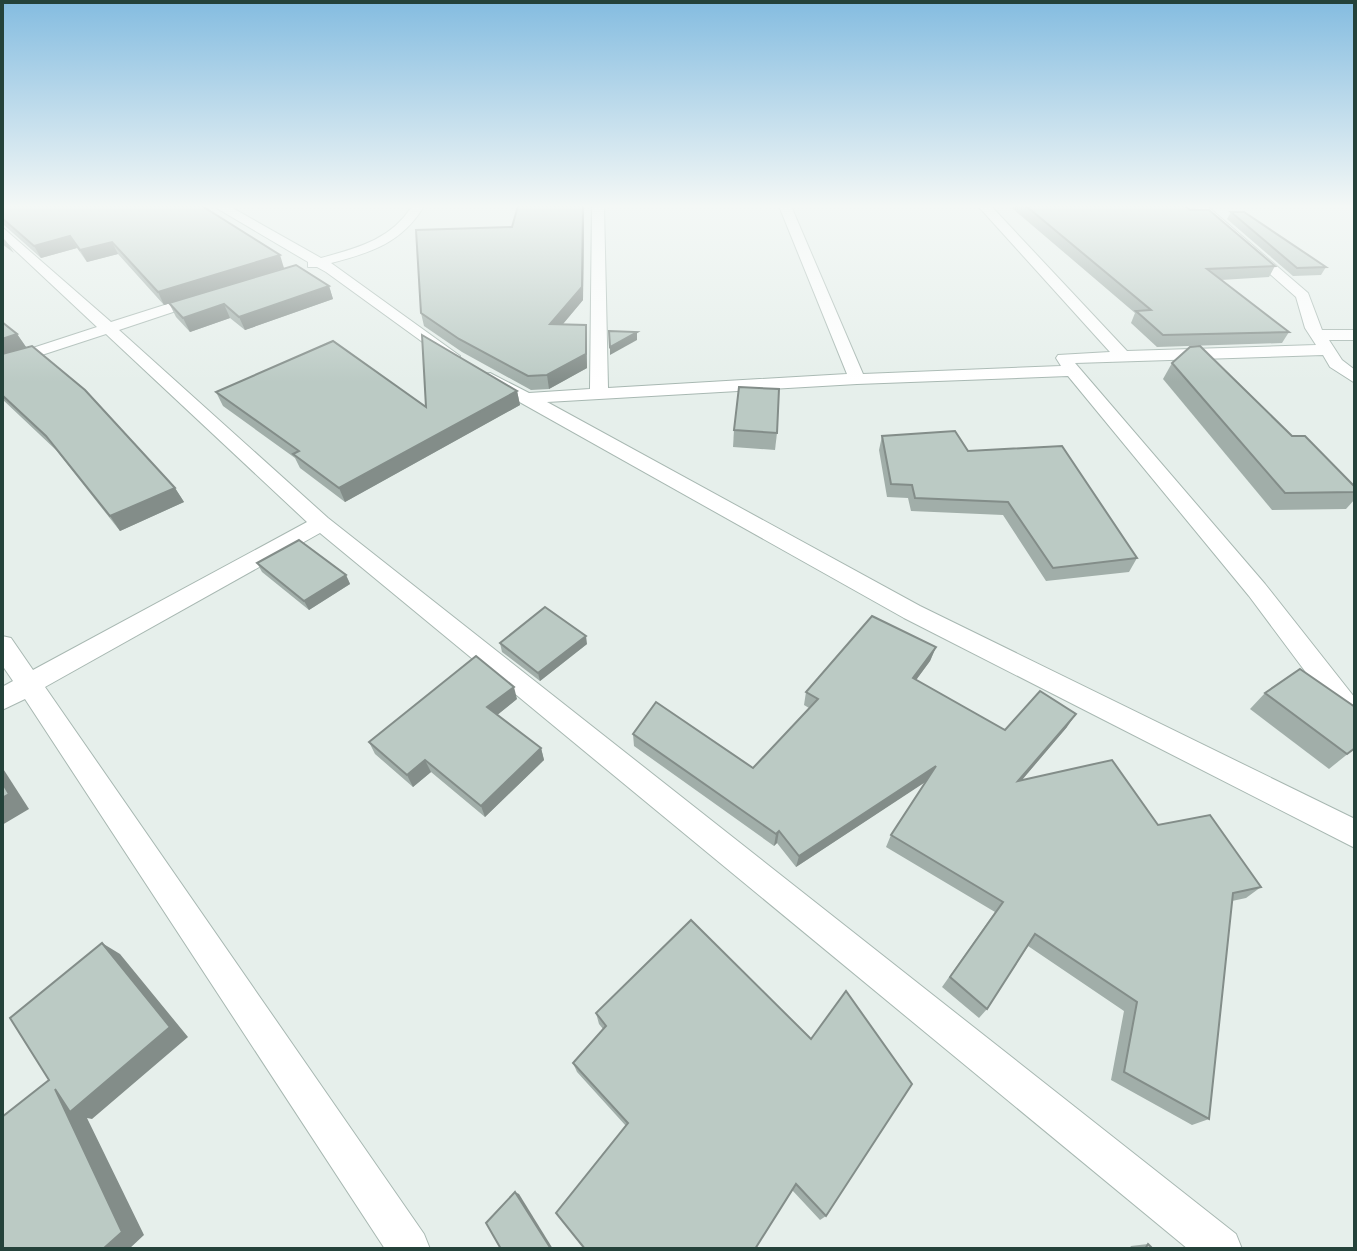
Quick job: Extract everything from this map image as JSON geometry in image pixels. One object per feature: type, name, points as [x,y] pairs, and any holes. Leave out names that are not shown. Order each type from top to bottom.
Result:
[{"type":"street","points":[[40,264],[321,523],[1221,1249]]},
{"type":"street","points":[[598,264],[599,394]]},
{"type":"street","points":[[809,264],[857,379]]},
{"type":"street","points":[[1038,264],[1123,356]]},
{"type":"street","points":[[1270,264],[1303,296],[1318,335],[1336,363],[1355,378]]},
{"type":"street","points":[[310,265],[331,269],[454,358],[912,612],[1355,834]]},
{"type":"street","points":[[2,363],[214,295]]},
{"type":"street","points":[[1318,335],[1355,335]]},
{"type":"street","points":[[1328,350],[1064,358],[1257,590],[1355,718]]},
{"type":"street","points":[[526,398],[857,379],[1073,371]]},
{"type":"street","points":[[15,691],[321,523]]},
{"type":"street","points":[[2,645],[15,691],[409,1249]]},
{"type":"building","points":[[133,264],[249,264],[158,292]]},
{"type":"building","points":[[418,264],[582,264],[582,287],[550,324],[586,325],[586,354],[547,375],[528,376],[459,339],[421,313]]},
{"type":"building","points":[[1096,264],[1273,264],[1275,266],[1207,269],[1289,332],[1163,335],[1136,311],[1151,310]]},
{"type":"building","points":[[1293,264],[1326,267],[1297,268]]},
{"type":"building","points":[[296,265],[329,286],[239,317],[224,304],[183,318],[169,303]]},
{"type":"building","points":[[2,322],[17,334],[2,339]]},
{"type":"building","points":[[609,331],[637,332],[610,347]]},
{"type":"building","points":[[422,335],[517,391],[339,488],[293,454],[299,451],[216,392],[333,341],[426,407]]},
{"type":"building","points":[[32,346],[85,390],[175,488],[110,516],[46,436],[2,395],[2,354]]},
{"type":"building","points":[[1200,346],[1292,436],[1305,436],[1355,487],[1355,492],[1285,493],[1172,363],[1190,347]]},
{"type":"building","points":[[739,387],[779,389],[777,433],[734,430]]},
{"type":"building","points":[[955,431],[968,451],[1062,446],[1137,558],[1053,568],[1008,502],[915,498],[912,485],[891,484],[882,436]]},
{"type":"building","points":[[299,540],[346,575],[304,601],[257,563]]},
{"type":"building","points":[[545,607],[586,636],[538,673],[500,643]]},
{"type":"building","points":[[872,616],[936,647],[913,678],[1005,730],[1040,691],[1076,714],[1018,781],[1112,760],[1158,825],[1210,815],[1261,887],[1233,893],[1209,1119],[1124,1072],[1137,1002],[1035,934],[987,1009],[950,977],[1003,902],[891,835],[936,766],[799,856],[779,831],[776,834],[633,734],[656,702],[753,768],[818,699],[806,692]]},
{"type":"building","points":[[476,656],[514,687],[487,707],[541,748],[481,806],[425,760],[407,775],[369,742]]},
{"type":"building","points":[[1300,669],[1355,707],[1355,748],[1347,754],[1265,693]]},
{"type":"building","points":[[2,782],[9,794],[2,798]]},
{"type":"building","points":[[691,920],[811,1039],[846,991],[912,1084],[826,1216],[796,1184],[755,1249],[585,1249],[556,1213],[628,1123],[573,1063],[606,1026],[596,1013]]},
{"type":"building","points":[[102,943],[170,1027],[70,1112],[55,1089],[122,1232],[103,1249],[2,1249],[2,1117],[49,1080],[10,1018]]},
{"type":"building","points":[[515,1192],[551,1249],[501,1249],[486,1223]]}]
